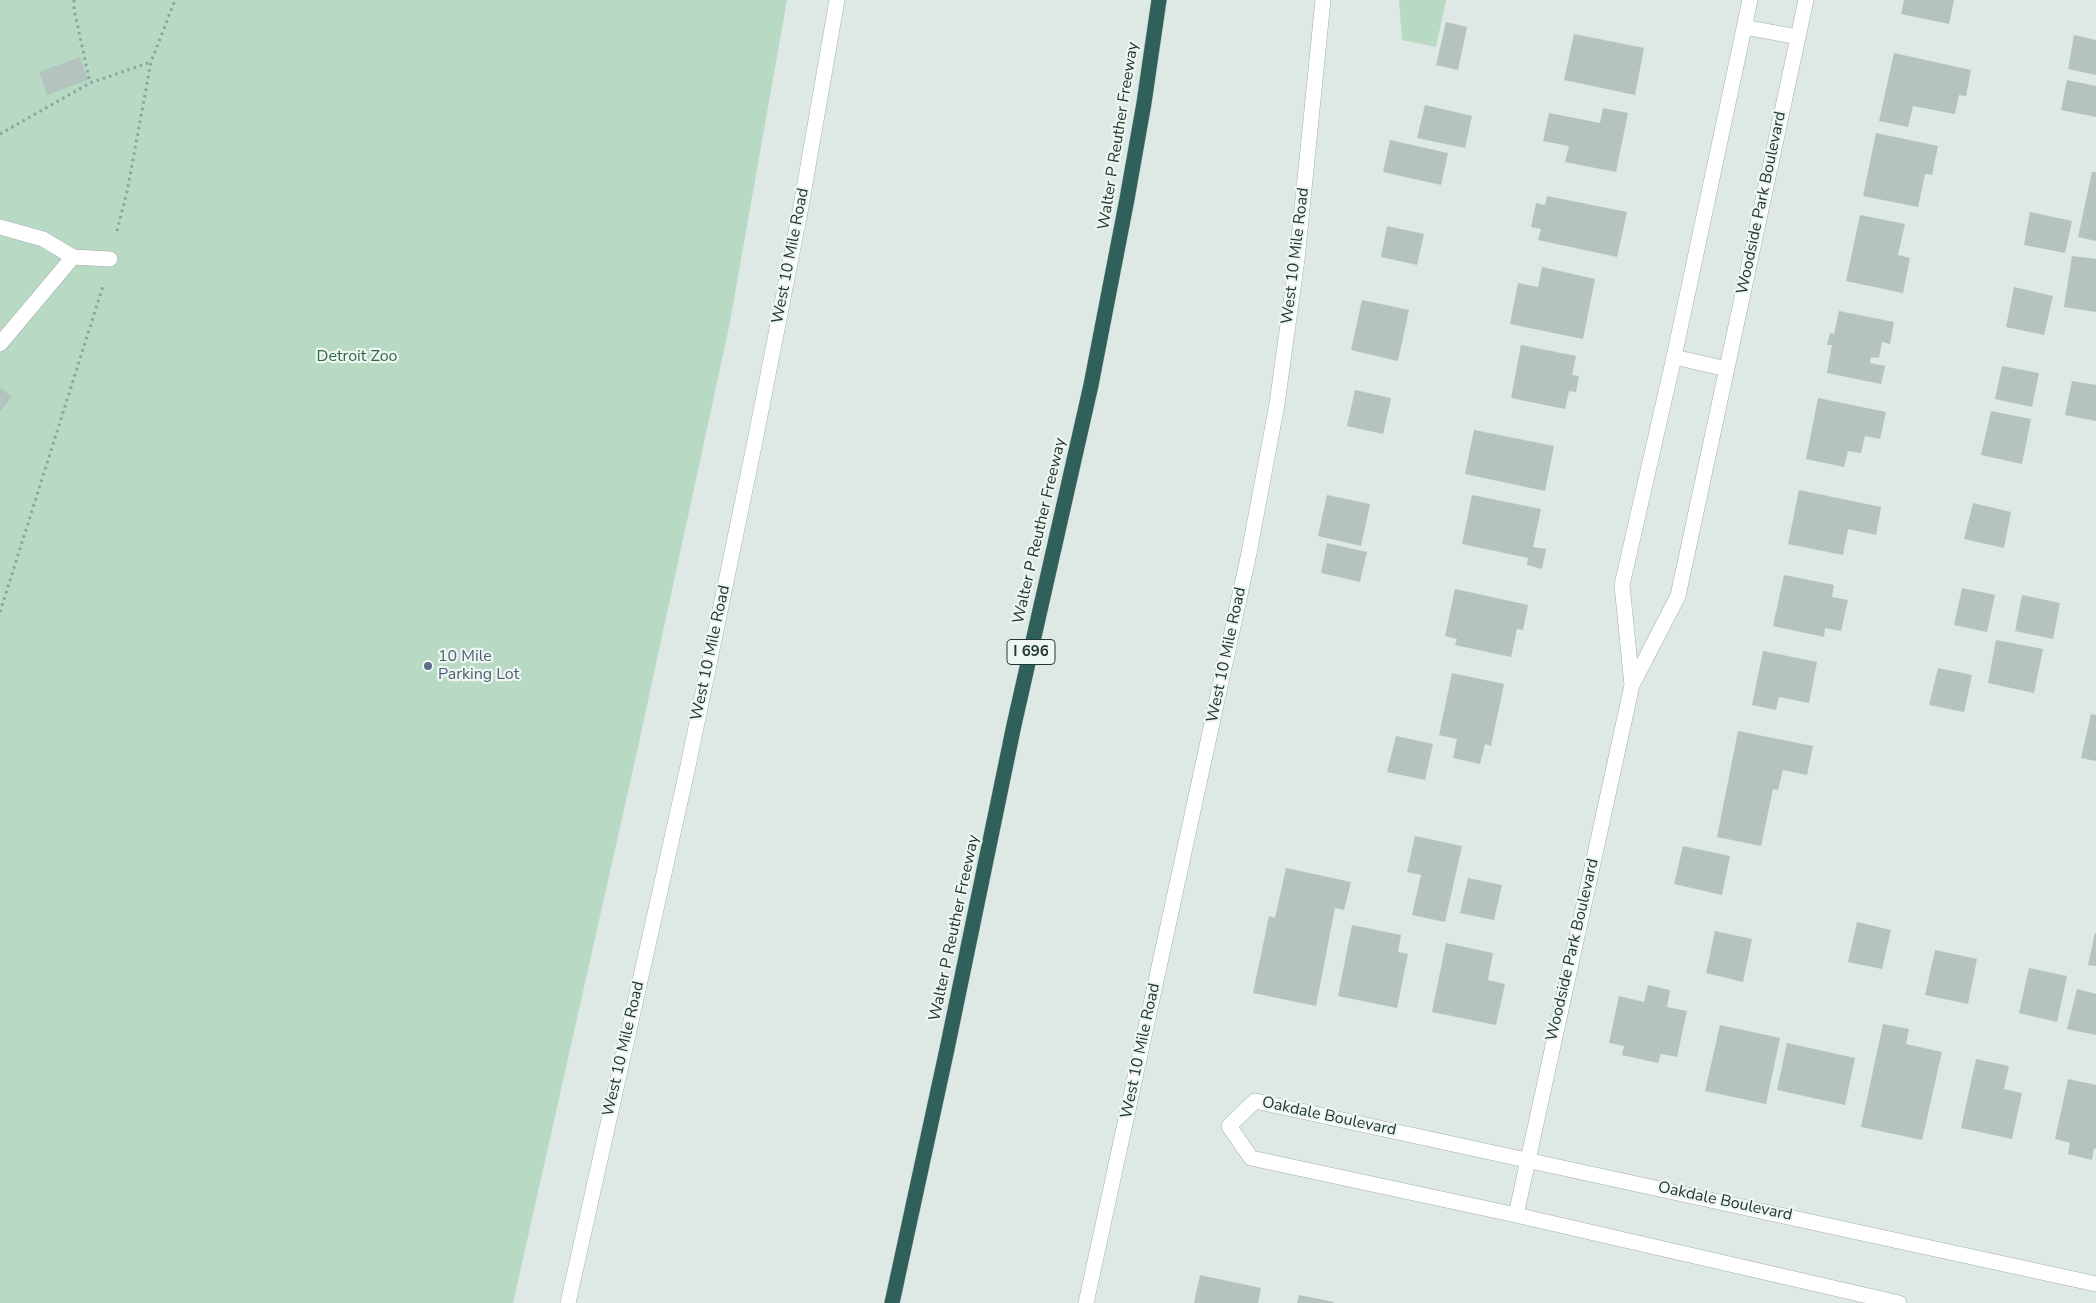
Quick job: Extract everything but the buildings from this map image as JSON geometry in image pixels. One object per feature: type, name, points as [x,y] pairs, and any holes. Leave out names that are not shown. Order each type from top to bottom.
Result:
[{"type":"highway","name":"Walter P Reuther Freeway","points":[[892,1303],[1014,726],[1095,367],[1128,199],[1159,0]]},
{"type":"street","name":"West 10 Mile Road","points":[[568,1303],[688,766],[800,212],[837,0]]},
{"type":"street","name":"West 10 Mile Road","points":[[1086,1303],[1249,553],[1275,414],[1297,259],[1324,0]]},
{"type":"street","name":"Woodside Park Boulevard","points":[[1632,685],[1622,585],[1674,357],[1750,0]]},
{"type":"street","name":"Woodside Park Boulevard","points":[[1516,1215],[1632,685],[1678,596],[1806,0]]},
{"type":"street","points":[[1744,27],[1798,37]]},
{"type":"street","points":[[0,227],[43,239],[73,257],[110,260]]},
{"type":"street","points":[[0,344],[73,257]]},
{"type":"street","points":[[1674,357],[1727,369]]},
{"type":"street","name":"Oakdale Boulevard","points":[[1900,1303],[1516,1215],[1250,1158],[1228,1126],[1255,1101],[2096,1284]]},
{"type":"path","points":[[74,0],[74,9],[90,83]]},
{"type":"path","points":[[0,612],[97,308],[127,192],[151,62],[175,0]]},
{"type":"path","points":[[0,134],[90,83],[151,62]]},
{"type":"green space","name":"Detroit Zoo","points":[[0,0],[787,0],[729,327],[636,756],[513,1303],[0,1303]]},
{"type":"green space","points":[[1399,0],[1446,0],[1436,47],[1402,40]]},
{"type":"place","name":"10 Mile Parking Lot","points":[[428,666]]}]
